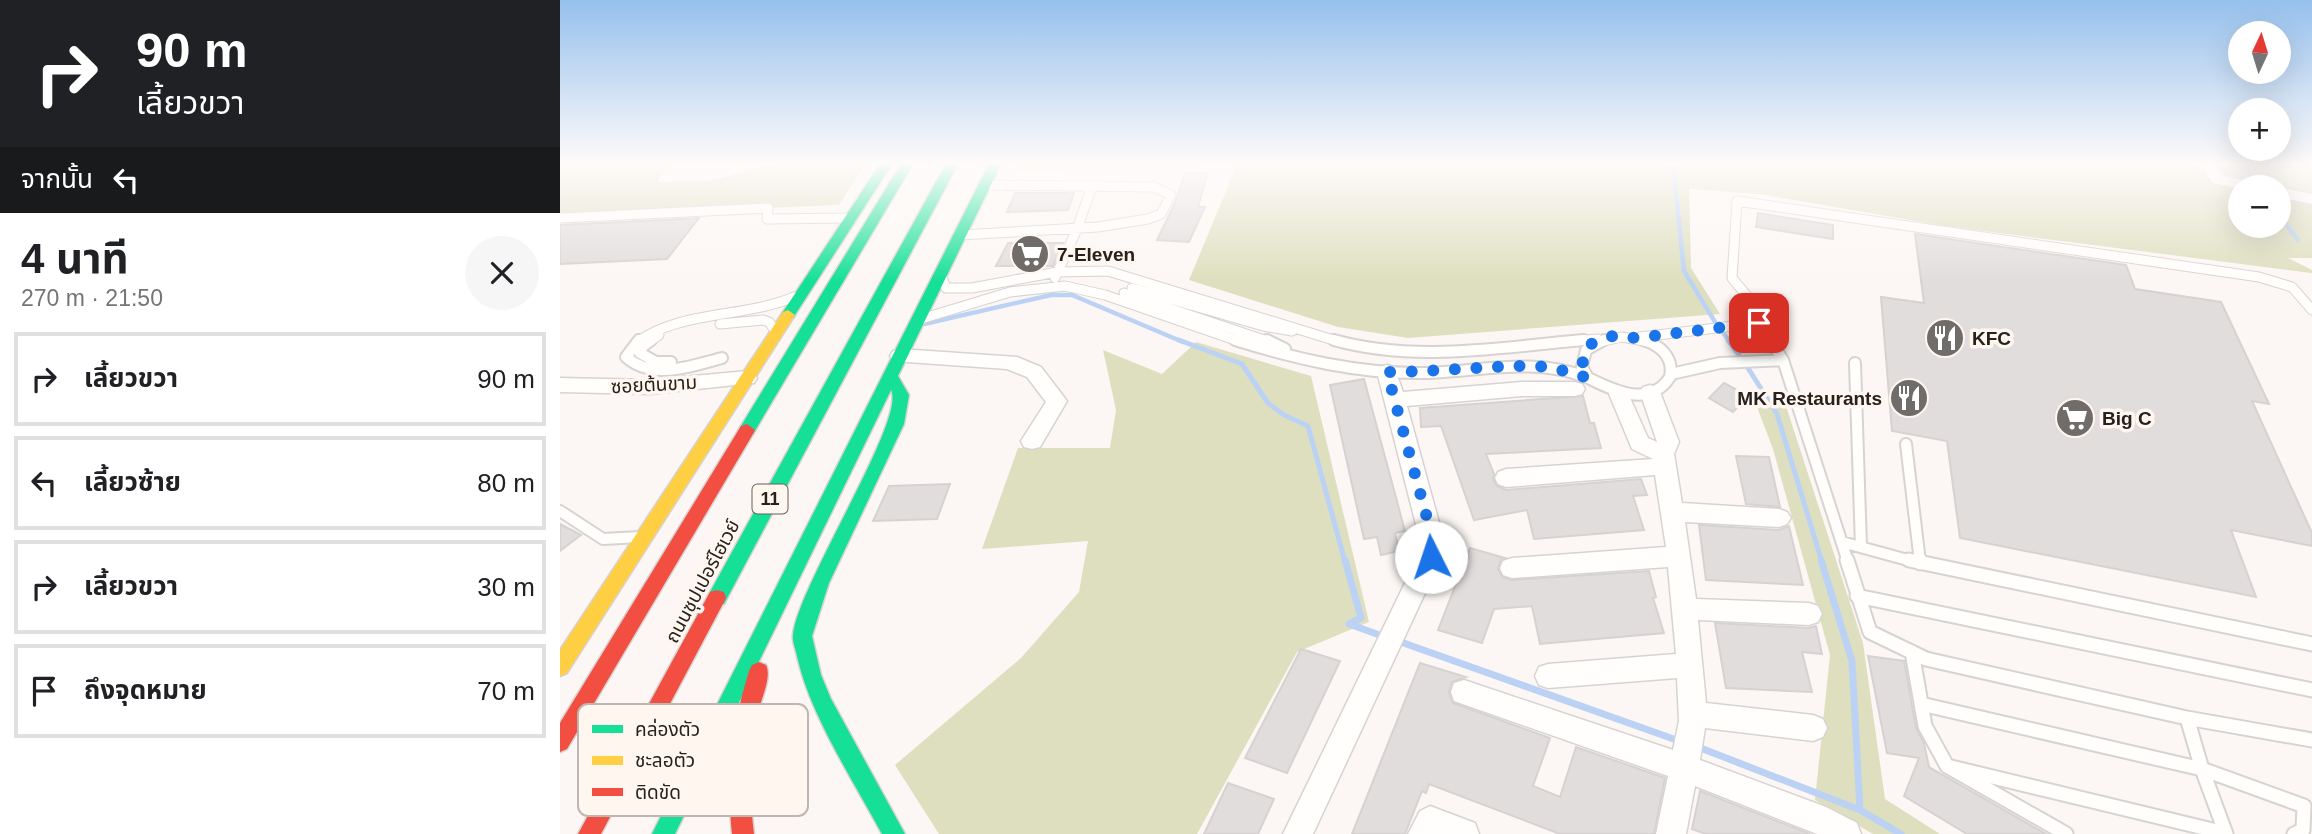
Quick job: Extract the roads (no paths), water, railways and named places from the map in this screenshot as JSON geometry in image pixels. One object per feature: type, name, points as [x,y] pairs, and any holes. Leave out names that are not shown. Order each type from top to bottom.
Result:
[{"type":"main road","points":[[560,667],[861,203]]},
{"type":"main road","name":"ถนนซุปเปอร์ไฮเวย์","points":[[583,704],[884,203]]},
{"type":"main road","name":"ถนนซุปเปอร์ไฮเวย์","points":[[659,704],[931,203]]},
{"type":"main road","points":[[728,704],[977,203]]},
{"type":"main road","points":[[890,376],[901,395],[896,424],[820,583],[802,636],[811,675],[824,705],[894,834]]},
{"type":"main road","points":[[749,704],[752,688],[812,534]]},
{"type":"main road","name":"ถนนซุปเปอร์ไฮเวย์","points":[[560,742],[578,712]]},
{"type":"main road","name":"ถนนซุปเปอร์ไฮเวย์","points":[[589,834],[599,816]]},
{"type":"main road","points":[[663,834],[672,816]]},
{"type":"main road","points":[[740,816],[743,834]]},
{"type":"street","points":[[900,356],[1010,362],[1034,372],[1057,401],[1032,441]]},
{"type":"street","points":[[1298,834],[1434,548],[1387,372]]},
{"type":"street","name":"ซอยต้นขาม","points":[[560,385],[650,387],[747,378]]},
{"type":"street","points":[[1395,400],[1581,383]]},
{"type":"street","points":[[1650,392],[1668,442],[1664,460],[1679,556],[1693,717],[1671,834]]},
{"type":"street","points":[[1619,394],[1640,443],[1664,460]]},
{"type":"street","points":[[1506,478],[1664,460]]},
{"type":"street","points":[[1672,512],[1780,518]]},
{"type":"street","points":[[1512,568],[1679,556]]},
{"type":"street","points":[[1684,609],[1809,614]]},
{"type":"street","points":[[1548,676],[1690,665]]},
{"type":"street","points":[[1464,692],[1685,762],[1816,817],[1846,834]]},
{"type":"street","points":[[1693,717],[1813,728]]},
{"type":"street","points":[[1423,834],[1430,821],[1464,834]]},
{"type":"lane","points":[[1051,287],[1086,203]]},
{"type":"lane","points":[[960,235],[1077,229],[1151,219],[1162,213],[1167,203]]},
{"type":"lane","points":[[1737,203],[1732,278],[1753,303],[1759,323],[1783,360],[1870,632],[1926,659],[2186,718],[2312,740]]},
{"type":"lane","points":[[1750,203],[2259,277],[2291,287],[2312,310]]},
{"type":"lane","points":[[560,218],[768,208],[768,219],[852,218]]},
{"type":"lane","points":[[941,275],[946,288],[962,289],[1057,272],[1108,271],[1347,344],[1403,352],[1448,352],[1613,336],[1636,338],[1759,323]]},
{"type":"lane","points":[[777,333],[769,322],[763,320],[684,328],[651,339],[640,353],[656,362],[723,356],[684,367],[647,370],[631,364],[626,357],[631,346],[661,327],[773,307],[806,288]]},
{"type":"lane","points":[[918,320],[959,306],[1034,288],[1083,289],[1254,348],[1371,371],[1423,373],[1531,366],[1553,368],[1581,383],[1619,394],[1650,392],[1662,386],[1671,374],[1720,363],[1783,360]]},
{"type":"lane","points":[[1300,357],[1256,335],[1128,290],[1263,326],[1308,333]]},
{"type":"lane","points":[[1636,338],[1655,345],[1667,357],[1671,374]]},
{"type":"lane","points":[[1581,383],[1582,360],[1586,349],[1600,339]]},
{"type":"lane","points":[[1855,363],[1861,547]]},
{"type":"lane","points":[[1906,444],[1920,564]]},
{"type":"lane","points":[[560,511],[603,539],[644,536]]},
{"type":"lane","points":[[1842,542],[1920,564],[2312,645]]},
{"type":"lane","points":[[1857,596],[2312,690]]},
{"type":"lane","points":[[1912,652],[1925,726],[1947,766],[2066,834]]},
{"type":"lane","points":[[1921,704],[2202,769],[2304,806],[2302,830],[2294,834]]},
{"type":"lane","points":[[2186,718],[2225,834]]},
{"type":"lane","points":[[1947,766],[2225,834]]},
{"type":"waterway","points":[[1677,203],[1684,271],[1715,322]]},
{"type":"waterway","points":[[2291,231],[2298,240]]},
{"type":"waterway","points":[[924,324],[1051,295],[1072,295],[1183,342]]},
{"type":"waterway","points":[[1724,334],[1730,342]]},
{"type":"waterway","points":[[1179,340],[1242,364],[1268,403],[1284,415],[1308,426],[1345,562]]},
{"type":"waterway","points":[[1728,340],[1739,355]]},
{"type":"waterway","points":[[1748,368],[1777,414],[1822,562]]},
{"type":"waterway","points":[[1345,560],[1361,618],[1349,624],[1385,637]]},
{"type":"waterway","points":[[1821,560],[1852,661],[1860,810]]},
{"type":"waterway","points":[[1398,641],[1682,742]]},
{"type":"waterway","points":[[1698,747],[1860,810]]},
{"type":"waterway","points":[[1860,810],[1901,834]]},
{"type":"place","name":"7-Eleven","points":[[1030,254]]},
{"type":"place","name":"KFC","points":[[1945,338]]},
{"type":"place","name":"MK Restaurants","points":[[1909,398]]},
{"type":"place","name":"Big C","points":[[2075,418]]}]
